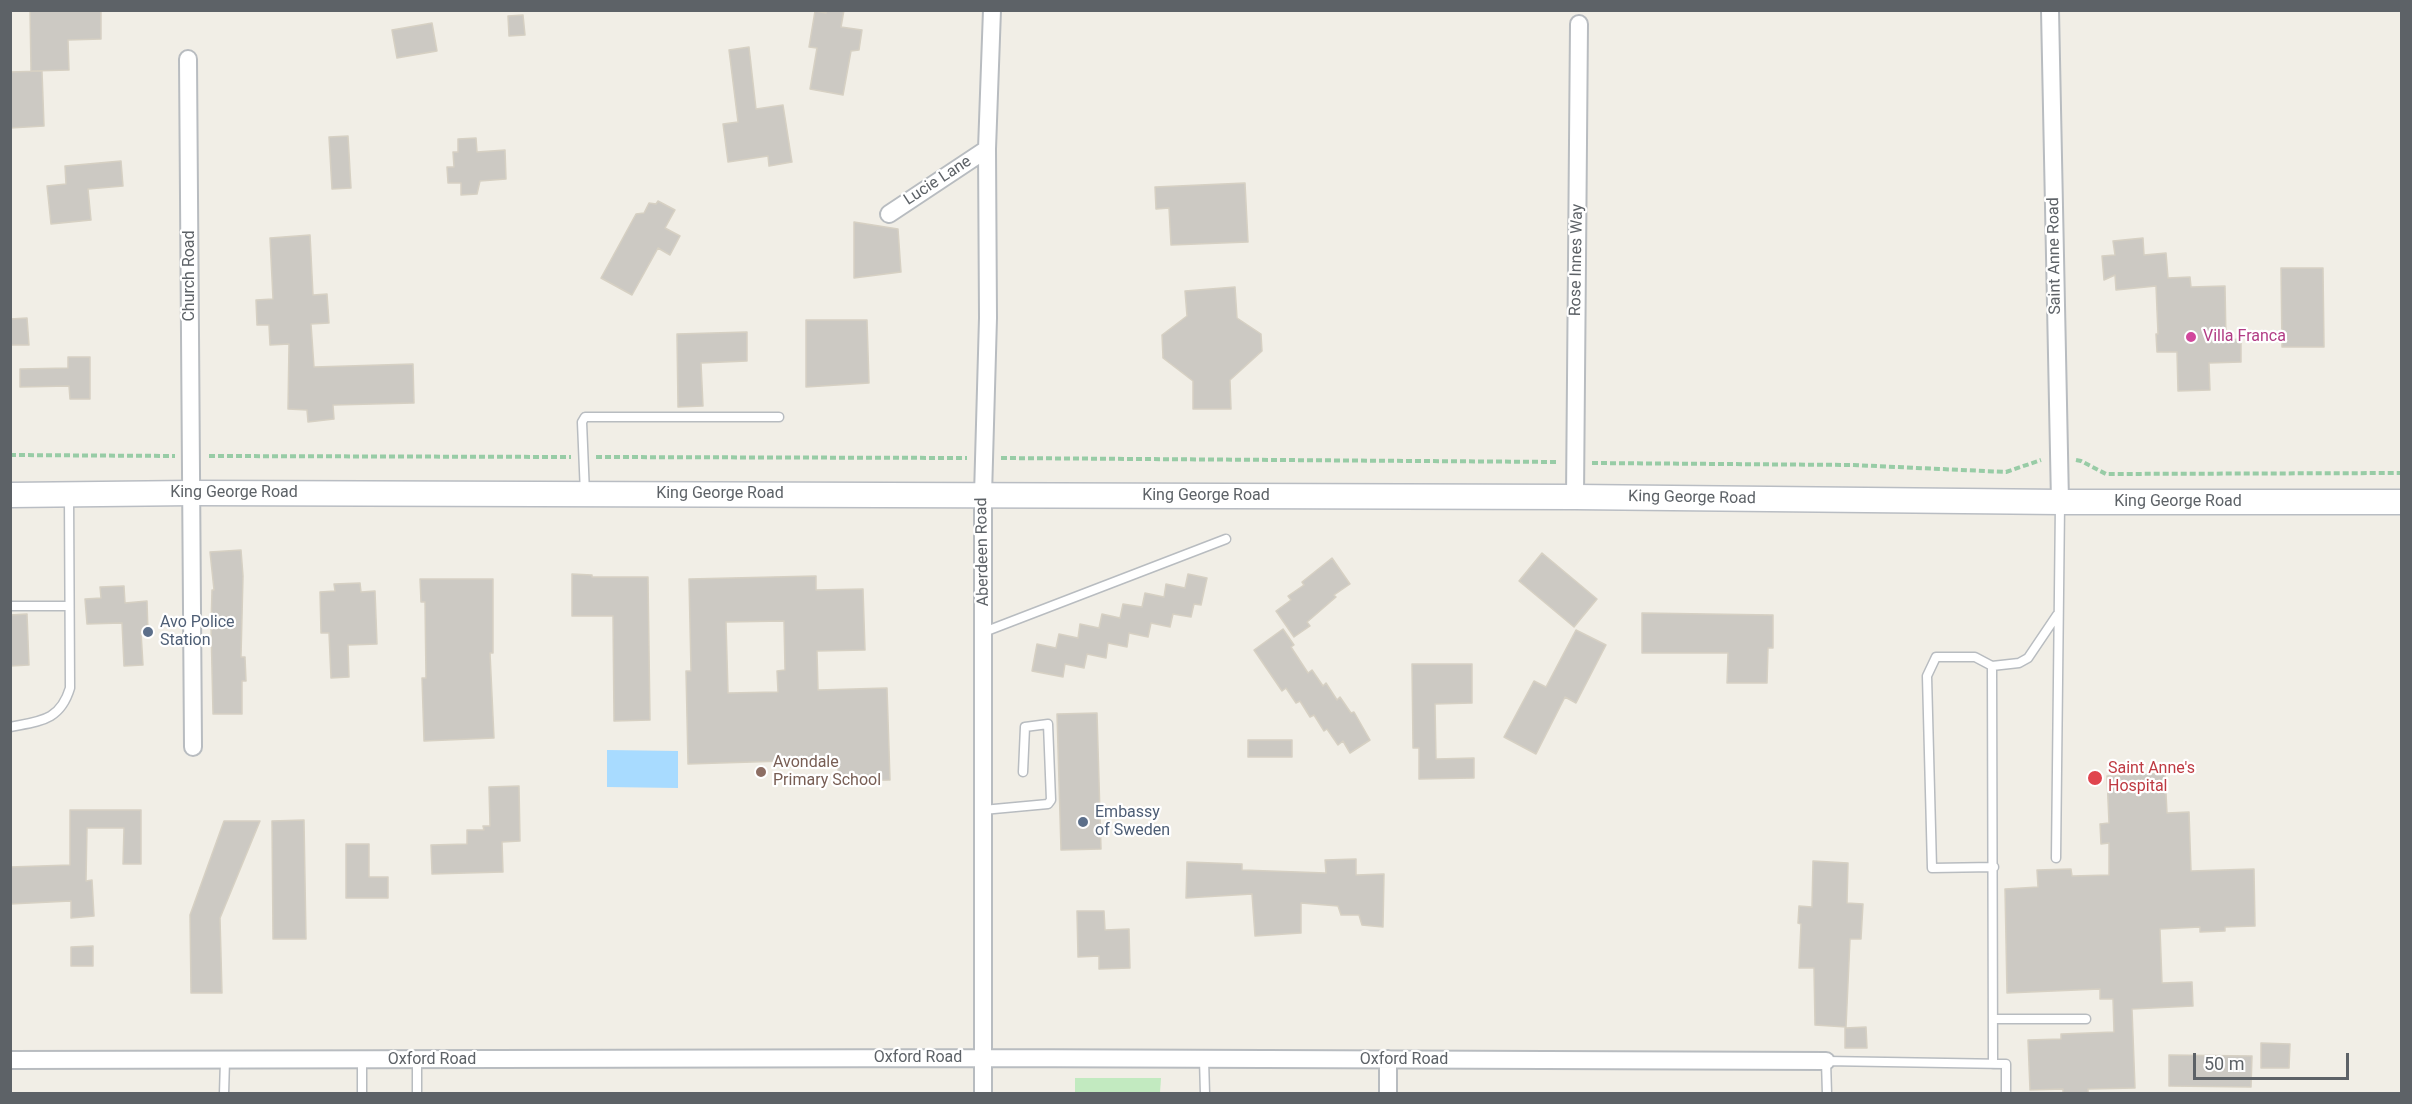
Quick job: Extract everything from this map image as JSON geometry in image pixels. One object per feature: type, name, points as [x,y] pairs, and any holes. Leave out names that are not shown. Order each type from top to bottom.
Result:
[{"type":"main road","name":"King George Road","points":[[10,495],[192,493],[982,495],[2402,502]]},
{"type":"street","name":"Aberdeen Road","points":[[983,1094],[982,495],[988,318],[987,149],[992,10]]},
{"type":"street","name":"Saint Anne Road","points":[[2050,10],[2061,502]]},
{"type":"street","name":"Rose Innes Way","points":[[1575,497],[1579,24]]},
{"type":"street","name":"Church Road","points":[[188,59],[193,747]]},
{"type":"street","name":"Lucie Lane","points":[[889,214],[987,149]]},
{"type":"street","name":"Oxford Road","points":[[10,1060],[984,1058],[1826,1061]]},
{"type":"street","points":[[1388,1059],[1388,1094]]},
{"type":"lane","points":[[585,494],[582,422],[585,417],[779,417]]},
{"type":"lane","points":[[10,727],[55,715],[66,702],[70,688],[69,495]]},
{"type":"lane","points":[[2056,858],[2057,615],[2061,502]]},
{"type":"lane","points":[[984,632],[1226,539]]},
{"type":"lane","points":[[10,606],[69,606]]},
{"type":"lane","points":[[1994,867],[1932,868],[1927,676],[1936,657],[1975,657],[1992,666],[2019,663],[2028,657],[2057,615]]},
{"type":"lane","points":[[1992,666],[1993,1064]]},
{"type":"lane","points":[[983,810],[1048,804],[1051,800],[1047,724],[1025,727],[1023,772]]},
{"type":"lane","points":[[1993,1019],[2086,1019]]},
{"type":"lane","points":[[1204,1059],[1205,1094]]},
{"type":"lane","points":[[224,1094],[225,1060]]},
{"type":"lane","points":[[362,1060],[362,1094]]},
{"type":"lane","points":[[417,1060],[417,1094]]},
{"type":"lane","points":[[1827,1094],[1826,1061],[2006,1064],[2006,1094]]},
{"type":"path","points":[[10,455],[1575,462],[1853,465],[2006,472],[2037,460],[2081,460],[2106,474],[2402,473]]},
{"type":"green space","points":[[1075,1078],[1161,1078],[1160,1093],[1075,1093]]},
{"type":"water","points":[[607,750],[678,751],[678,788],[607,787]]},
{"type":"building","points":[[30,10],[101,10],[101,39],[68,40],[69,70],[31,71]]},
{"type":"building","points":[[826,10],[844,10],[841,27],[862,30],[859,50],[851,51],[843,95],[810,89],[817,48],[809,47],[815,11],[826,13]]},
{"type":"building","points":[[523,15],[525,35],[509,36],[508,16]]},
{"type":"building","points":[[432,23],[437,51],[397,58],[392,30]]},
{"type":"building","points":[[749,47],[756,109],[783,105],[792,162],[769,166],[768,156],[728,162],[723,124],[738,122],[729,50]]},
{"type":"building","points":[[42,71],[44,126],[10,128],[10,72]]},
{"type":"building","points":[[348,136],[351,188],[332,189],[329,137]]},
{"type":"building","points":[[476,138],[477,152],[505,150],[506,179],[480,181],[477,194],[461,195],[461,183],[448,183],[447,167],[454,167],[453,152],[458,152],[458,139]]},
{"type":"building","points":[[121,161],[123,186],[88,189],[91,220],[51,224],[47,186],[66,184],[65,166]]},
{"type":"building","points":[[1245,183],[1248,242],[1171,245],[1169,208],[1156,209],[1155,187]]},
{"type":"building","points":[[658,201],[675,210],[665,228],[680,236],[670,255],[658,248],[632,295],[601,278],[636,214],[644,213],[649,203],[656,204]]},
{"type":"building","points":[[854,222],[898,229],[901,272],[854,278]]},
{"type":"building","points":[[310,235],[313,295],[327,294],[329,323],[311,324],[314,367],[413,364],[414,403],[333,405],[334,419],[308,422],[307,410],[288,409],[289,344],[270,345],[269,325],[257,325],[256,300],[273,299],[270,238]]},
{"type":"building","points":[[2143,238],[2144,255],[2166,253],[2168,278],[2190,277],[2191,287],[2225,286],[2226,340],[2241,339],[2241,362],[2209,363],[2210,390],[2178,391],[2177,352],[2157,352],[2156,286],[2116,290],[2115,275],[2104,280],[2102,256],[2115,255],[2113,241]]},
{"type":"building","points":[[2281,268],[2323,268],[2324,347],[2282,347]]},
{"type":"building","points":[[1235,287],[1237,318],[1261,334],[1262,351],[1230,380],[1231,409],[1193,409],[1193,381],[1163,358],[1162,335],[1187,316],[1185,291]]},
{"type":"building","points":[[27,318],[29,345],[10,345],[10,319]]},
{"type":"building","points":[[806,320],[867,320],[869,383],[806,387]]},
{"type":"building","points":[[747,332],[747,361],[701,363],[703,406],[678,407],[677,334]]},
{"type":"building","points":[[68,357],[90,357],[90,399],[70,399],[69,386],[20,387],[20,369],[68,368]]},
{"type":"building","points":[[241,550],[243,576],[241,657],[245,657],[246,681],[242,681],[242,714],[213,714],[211,626],[212,590],[214,590],[210,552]]},
{"type":"building","points":[[1542,553],[1597,599],[1574,627],[1519,581]]},
{"type":"building","points":[[1332,558],[1350,584],[1334,595],[1336,597],[1307,622],[1310,626],[1294,637],[1276,611],[1291,600],[1288,596],[1304,585],[1302,582]]},
{"type":"building","points":[[572,574],[592,575],[592,577],[648,577],[650,720],[614,721],[613,616],[572,616]]},
{"type":"building","points":[[1188,574],[1207,578],[1201,605],[1194,604],[1191,617],[1173,614],[1170,627],[1151,623],[1148,637],[1129,633],[1127,647],[1108,643],[1106,658],[1087,654],[1084,668],[1065,664],[1063,677],[1032,671],[1037,644],[1056,648],[1059,634],[1078,638],[1080,624],[1099,628],[1102,614],[1120,618],[1123,604],[1142,607],[1145,593],[1164,597],[1166,584],[1185,588]]},
{"type":"building","points":[[816,576],[816,590],[863,589],[865,650],[817,651],[818,690],[887,688],[890,780],[838,781],[838,765],[785,767],[785,761],[688,764],[686,671],[691,671],[689,579]],"holes":[[[784,621],[785,670],[777,671],[778,692],[728,693],[726,622]]]},
{"type":"building","points":[[420,579],[493,579],[493,653],[490,653],[494,738],[424,741],[422,678],[426,678],[425,602],[421,602]]},
{"type":"building","points":[[360,583],[361,592],[375,591],[377,644],[348,645],[349,677],[331,678],[329,633],[321,633],[320,592],[335,591],[334,584]]},
{"type":"building","points":[[124,586],[125,603],[147,601],[148,632],[141,632],[143,665],[124,666],[122,623],[87,624],[85,599],[101,598],[100,587]]},
{"type":"building","points":[[1642,613],[1773,615],[1773,648],[1768,648],[1767,683],[1727,683],[1728,653],[1642,653]]},
{"type":"building","points":[[27,614],[29,665],[10,666],[10,615]]},
{"type":"building","points":[[1283,629],[1294,645],[1291,647],[1308,673],[1312,670],[1323,686],[1326,683],[1337,700],[1340,697],[1351,713],[1354,712],[1370,740],[1350,753],[1343,741],[1338,745],[1327,729],[1324,731],[1314,715],[1310,717],[1300,701],[1296,703],[1286,688],[1282,691],[1254,650]]},
{"type":"building","points":[[1576,630],[1606,645],[1576,703],[1565,697],[1536,754],[1504,737],[1534,681],[1546,687]]},
{"type":"building","points":[[1412,664],[1472,664],[1472,703],[1435,704],[1436,759],[1474,758],[1474,778],[1419,779],[1419,748],[1413,748]]},
{"type":"building","points":[[1097,713],[1101,849],[1061,850],[1057,714]]},
{"type":"building","points":[[1248,740],[1292,740],[1292,757],[1248,757]]},
{"type":"building","points":[[2165,773],[2167,813],[2189,812],[2191,871],[2254,869],[2255,926],[2225,927],[2225,931],[2200,932],[2200,927],[2160,929],[2162,983],[2192,982],[2193,1006],[2132,1009],[2135,1088],[2088,1089],[2088,1094],[2063,1094],[2063,1089],[2030,1090],[2028,1040],[2061,1039],[2061,1034],[2114,1032],[2113,999],[2100,999],[2100,989],[2007,993],[2005,889],[2038,887],[2037,870],[2071,869],[2072,876],[2109,875],[2109,843],[2101,844],[2100,824],[2109,823],[2107,776]]},
{"type":"building","points":[[519,786],[520,841],[502,842],[503,872],[432,874],[431,845],[467,844],[467,830],[484,830],[483,826],[490,826],[489,787]]},
{"type":"building","points":[[70,810],[141,810],[141,864],[123,864],[124,828],[87,828],[86,881],[92,880],[94,916],[71,918],[71,901],[10,904],[10,867],[70,865]]},
{"type":"building","points":[[304,820],[306,939],[273,939],[272,821]]},
{"type":"building","points":[[224,821],[260,821],[220,918],[222,993],[191,993],[190,915]]},
{"type":"building","points":[[346,844],[369,844],[369,877],[388,877],[388,898],[346,898]]},
{"type":"building","points":[[1356,859],[1356,875],[1384,874],[1383,927],[1362,925],[1359,915],[1341,915],[1338,906],[1301,903],[1301,933],[1255,936],[1252,894],[1186,898],[1187,862],[1242,864],[1242,870],[1326,873],[1325,860]]},
{"type":"building","points":[[1813,861],[1848,863],[1847,903],[1863,904],[1861,939],[1850,939],[1846,1027],[1815,1025],[1814,968],[1799,968],[1801,924],[1798,923],[1799,906],[1812,907]]},
{"type":"building","points":[[1077,911],[1104,911],[1105,930],[1129,929],[1130,968],[1099,969],[1099,956],[1078,957]]},
{"type":"building","points":[[93,946],[93,966],[71,966],[71,947]]},
{"type":"building","points":[[1866,1027],[1867,1048],[1845,1048],[1845,1028]]},
{"type":"building","points":[[2261,1043],[2290,1044],[2289,1068],[2261,1068]]},
{"type":"building","points":[[2169,1055],[2252,1056],[2251,1087],[2169,1086]]},
{"type":"place","name":"Villa Franca","points":[[2191,337]]},
{"type":"place","name":"Avo Police Station","points":[[148,632]]},
{"type":"place","name":"Avondale Primary School","points":[[761,772]]},
{"type":"place","name":"Saint Anne's Hospital","points":[[2095,778]]},
{"type":"place","name":"Embassy of Sweden","points":[[1083,822]]}]
